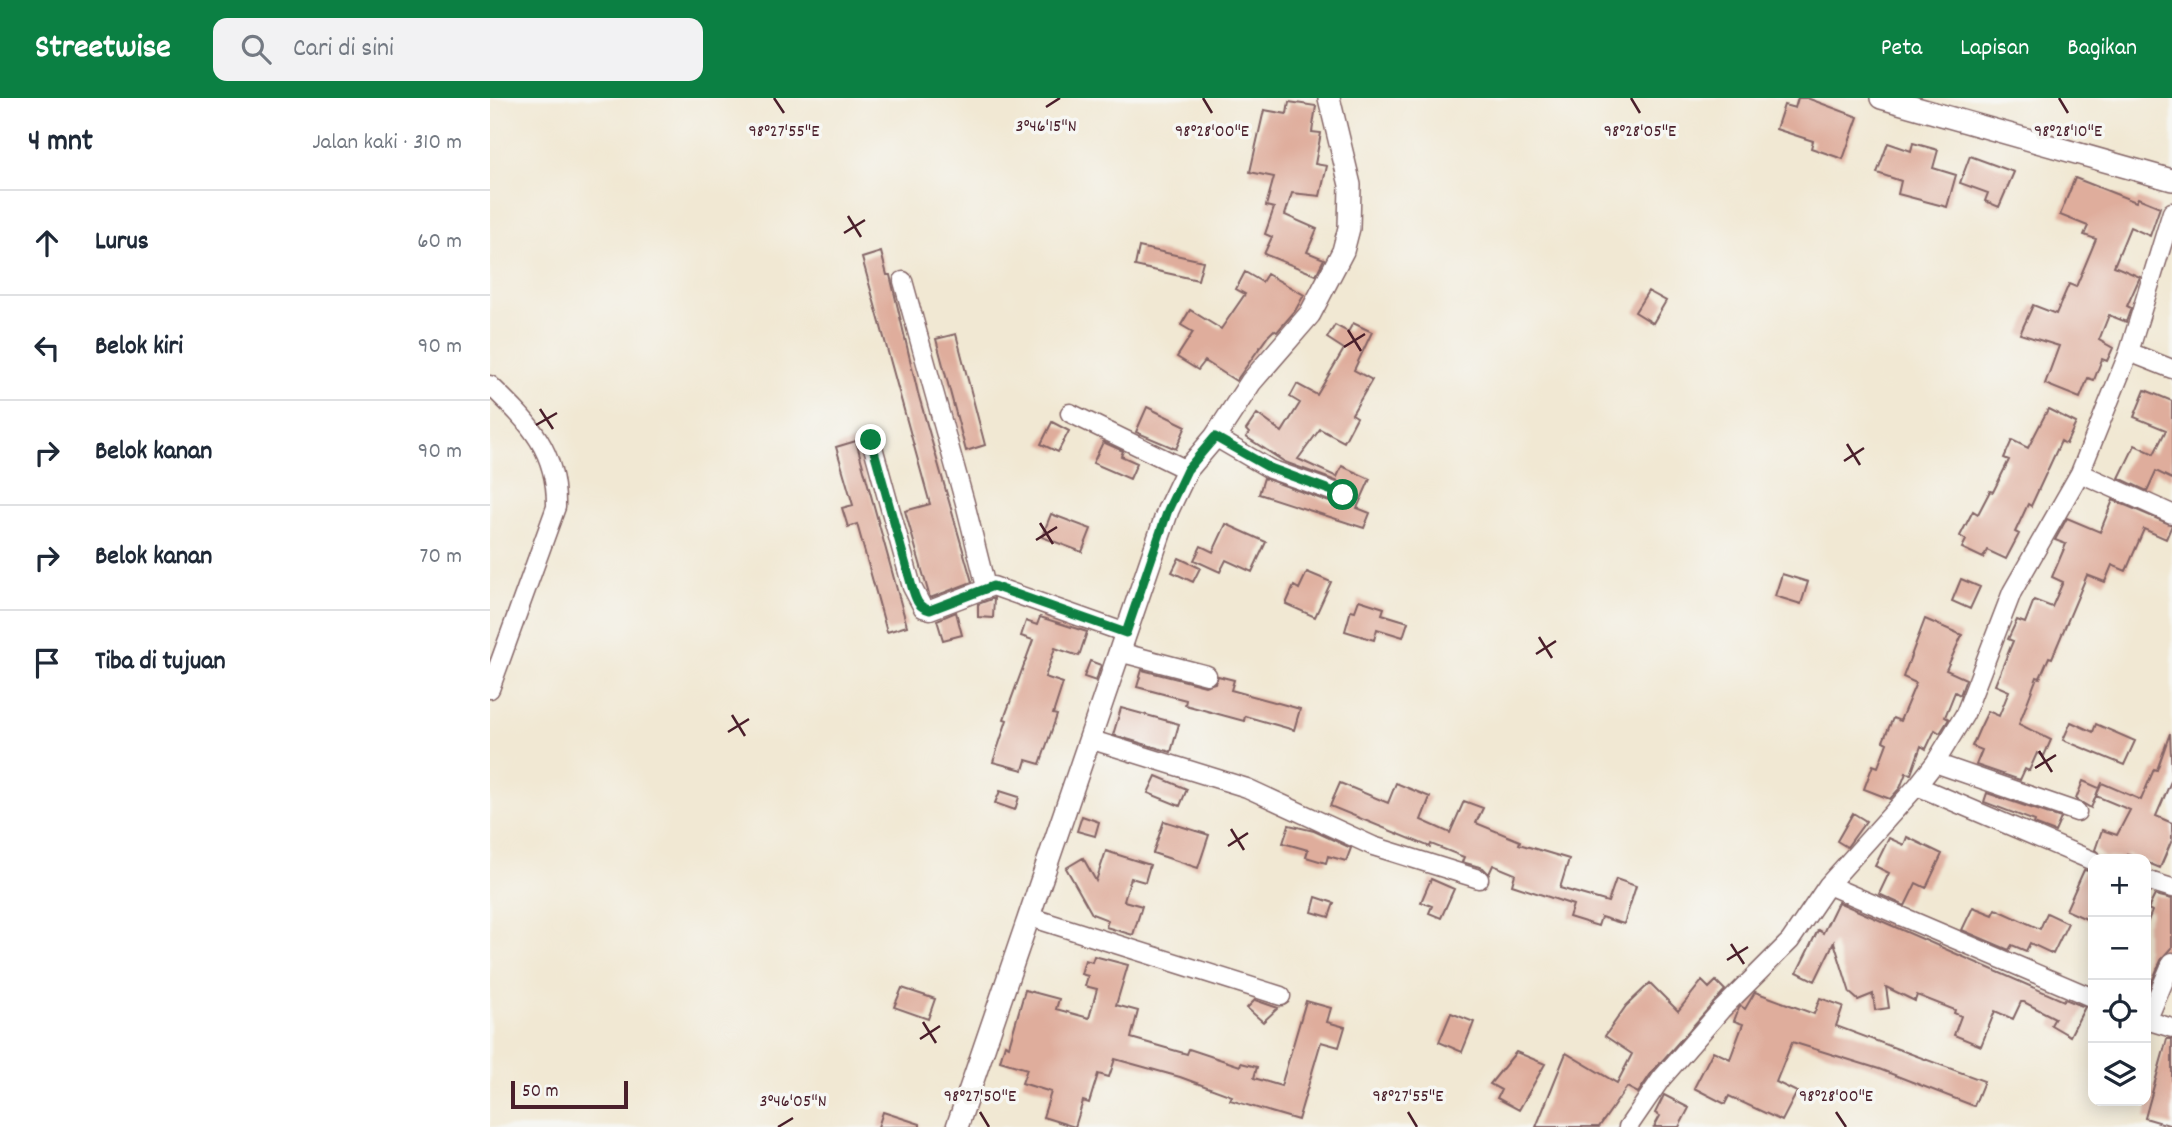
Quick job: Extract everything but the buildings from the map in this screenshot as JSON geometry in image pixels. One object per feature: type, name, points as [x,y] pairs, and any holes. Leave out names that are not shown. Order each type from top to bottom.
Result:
[{"type":"street","points":[[957,1127],[1168,510],[1187,470],[1215,437],[1251,382],[1310,314],[1343,251],[1349,228],[1350,186],[1329,98]]},
{"type":"street","points":[[1881,98],[2172,180]]},
{"type":"street","points":[[1628,1127],[1661,1079],[1688,1047],[1790,941],[1828,885],[1935,763],[1975,692],[1986,653],[2012,592],[2080,473],[2129,352],[2172,212]]},
{"type":"street","points":[[903,281],[965,503],[985,587]]},
{"type":"street","points":[[2129,352],[2172,369]]},
{"type":"street","points":[[490,385],[541,440],[556,486],[556,507],[490,689]]},
{"type":"street","points":[[1070,413],[1187,470]]},
{"type":"street","points":[[1215,437],[1270,468],[1343,495]]},
{"type":"street","points":[[871,440],[917,603],[930,610],[985,587],[1004,589],[1123,642],[1206,675]]},
{"type":"street","points":[[2080,473],[2172,514]]},
{"type":"street","points":[[1088,739],[1247,788],[1373,846],[1479,879]]},
{"type":"street","points":[[1935,763],[2077,812]]},
{"type":"street","points":[[1917,786],[2088,859]]},
{"type":"street","points":[[2151,882],[2172,888]]},
{"type":"street","points":[[1828,885],[2088,996]]},
{"type":"street","points":[[1030,918],[1281,996]]},
{"type":"street","points":[[2151,1009],[2172,962]]},
{"type":"street","points":[[2151,1022],[2172,1028]]},
{"type":"route","points":[[871,440],[912,587],[917,603],[923,608],[930,610],[993,586],[1126,633],[1168,510],[1187,470],[1215,437],[1270,468],[1343,495]]}]
